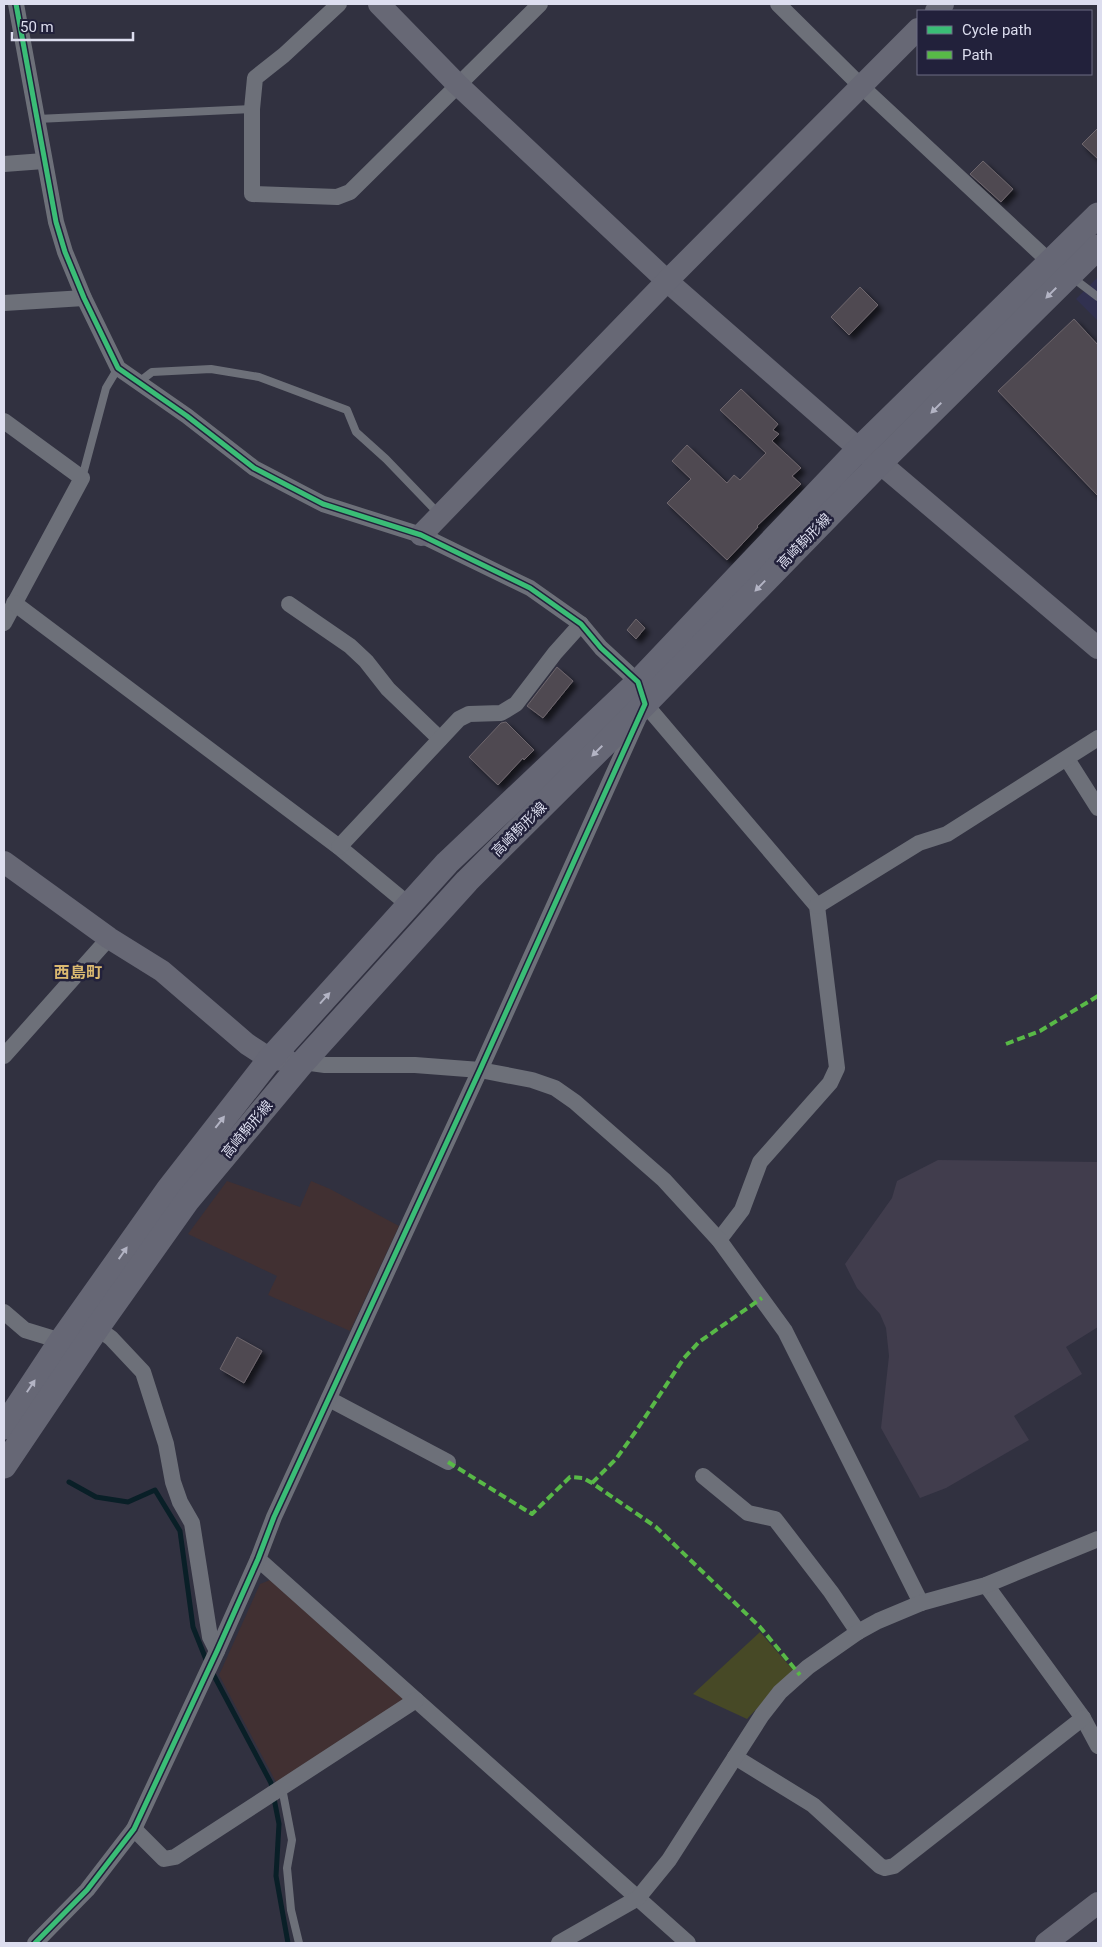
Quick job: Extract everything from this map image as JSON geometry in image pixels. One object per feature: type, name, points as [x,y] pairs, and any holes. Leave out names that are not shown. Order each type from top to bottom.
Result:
[{"type":"main road","name":"高崎駒形線","points":[[4,1427],[61,1341],[168,1190],[270,1059],[409,905],[447,863],[641,693],[880,463],[1060,269],[1098,216]]},
{"type":"main road","name":"高崎駒形線","points":[[4,1466],[97,1328],[187,1201],[303,1062],[466,880],[641,693],[859,449],[1060,269],[1098,247]]},
{"type":"street","points":[[16,4],[56,222],[65,252],[84,298],[118,368],[187,416],[254,468],[323,504],[421,535],[530,588],[581,624],[641,693],[817,906],[837,1068],[830,1083],[760,1162],[742,1210],[719,1240]]},
{"type":"street","points":[[339,4],[284,55],[255,78],[252,109],[252,194],[337,198],[350,192],[457,84],[540,4]]},
{"type":"street","points":[[379,4],[457,84],[667,281],[859,449],[880,463],[1098,648]]},
{"type":"street","points":[[778,4],[861,86],[1060,269]]},
{"type":"street","points":[[421,535],[667,281],[917,30]]},
{"type":"street","points":[[4,164],[44,161]]},
{"type":"street","points":[[4,303],[84,298]]},
{"type":"street","points":[[4,421],[82,478],[7,614],[339,847],[409,905]]},
{"type":"street","points":[[289,604],[350,646],[366,661],[388,689],[440,739]]},
{"type":"street","points":[[339,847],[459,719],[469,714],[501,713],[516,704],[555,653],[581,624]]},
{"type":"street","points":[[35,1943],[88,1890],[134,1829],[217,1651],[258,1559],[274,1517],[480,1070],[641,693]]},
{"type":"street","points":[[817,906],[919,843],[947,834],[1098,738]]},
{"type":"street","points":[[1067,759],[1098,808]]},
{"type":"street","points":[[4,862],[109,938],[162,971],[247,1044],[270,1059],[325,1065],[415,1065],[480,1070],[532,1080],[555,1088],[575,1102],[664,1180],[719,1240],[785,1331],[922,1603]]},
{"type":"street","points":[[4,1056],[109,938]]},
{"type":"street","points":[[4,1312],[24,1330],[61,1341]]},
{"type":"street","points":[[97,1328],[111,1338],[143,1372],[166,1444],[173,1482],[180,1502],[192,1523],[210,1636],[217,1651]]},
{"type":"street","points":[[329,1399],[448,1462]]},
{"type":"street","points":[[704,1476],[748,1513],[775,1519],[831,1592],[858,1632]]},
{"type":"street","points":[[559,1943],[638,1898],[669,1860],[762,1715],[780,1692],[808,1667],[858,1632],[922,1603],[986,1585],[1097,1542]]},
{"type":"street","points":[[258,1559],[688,1943]]},
{"type":"street","points":[[986,1585],[1083,1718],[1098,1746]]},
{"type":"street","points":[[134,1829],[164,1859],[175,1857],[416,1700]]},
{"type":"street","points":[[735,1757],[813,1805],[880,1866],[885,1868],[894,1866],[1083,1718]]},
{"type":"street","points":[[1046,1943],[1098,1903]]},
{"type":"lane","points":[[36,119],[252,109]]},
{"type":"lane","points":[[1060,269],[1098,297]]},
{"type":"lane","points":[[82,478],[106,388],[118,368]]},
{"type":"lane","points":[[139,382],[152,372],[211,369],[259,377],[347,410],[356,432],[386,459],[440,514]]},
{"type":"lane","points":[[281,1788],[289,1816],[292,1840],[287,1868],[291,1910],[298,1943]]},
{"type":"shaded area","points":[[1098,277],[1098,321],[1076,299]]},
{"type":"shaded area","points":[[938,1160],[1098,1162],[1098,1327],[1066,1347],[1082,1374],[1014,1416],[1029,1440],[946,1488],[920,1498],[881,1428],[889,1356],[886,1328],[880,1314],[857,1288],[845,1264],[892,1198],[897,1181]]},
{"type":"shaded area","points":[[227,1181],[300,1207],[311,1181],[330,1189],[399,1226],[350,1331],[268,1295],[277,1276],[188,1234]]},
{"type":"shaded area","points":[[270,1580],[403,1698],[402,1702],[277,1784],[219,1675],[260,1584]]},
{"type":"green space","points":[[760,1632],[793,1670],[747,1719],[693,1694]]},
{"type":"building","points":[[1098,128],[1098,159],[1082,144]]},
{"type":"building","points":[[983,161],[1013,189],[1001,202],[970,174]]},
{"type":"building","points":[[860,287],[878,305],[849,335],[831,317]]},
{"type":"building","points":[[1074,319],[1098,345],[1098,496],[998,391]]},
{"type":"building","points":[[741,389],[778,424],[773,430],[779,434],[772,441],[801,468],[792,476],[801,484],[757,526],[727,560],[667,503],[691,479],[672,461],[687,445],[727,483],[734,475],[740,480],[766,453],[720,410]]},
{"type":"building","points":[[636,619],[645,628],[636,639],[627,630]]},
{"type":"building","points":[[557,667],[573,681],[543,718],[527,706]]},
{"type":"building","points":[[506,722],[534,750],[524,760],[523,758],[498,785],[469,757],[501,723]]},
{"type":"building","points":[[237,1337],[262,1351],[244,1383],[220,1369]]},
{"type":"waterway","points":[[69,1482],[96,1497],[128,1502],[155,1490],[180,1531],[193,1627],[207,1662]]},
{"type":"waterway","points":[[211,1670],[271,1783],[279,1824],[276,1876],[288,1943]]},
{"type":"marked path","points":[[1006,1044],[1040,1031],[1098,996]]},
{"type":"marked path","points":[[592,1483],[616,1459],[684,1358],[699,1342],[762,1298]]},
{"type":"marked path","points":[[448,1462],[532,1514],[570,1477],[583,1478],[592,1483],[656,1527],[760,1627],[800,1675]]},
{"type":"cycle path","points":[[16,4],[56,222],[65,252],[84,298],[118,368],[187,416],[254,468],[323,504],[421,535],[530,588],[581,624],[601,648],[638,682],[645,704],[480,1070],[274,1517],[258,1559],[217,1651],[134,1829],[87,1890],[35,1943]]},
{"type":"district","name":"西島町","points":[[78,972]]}]
